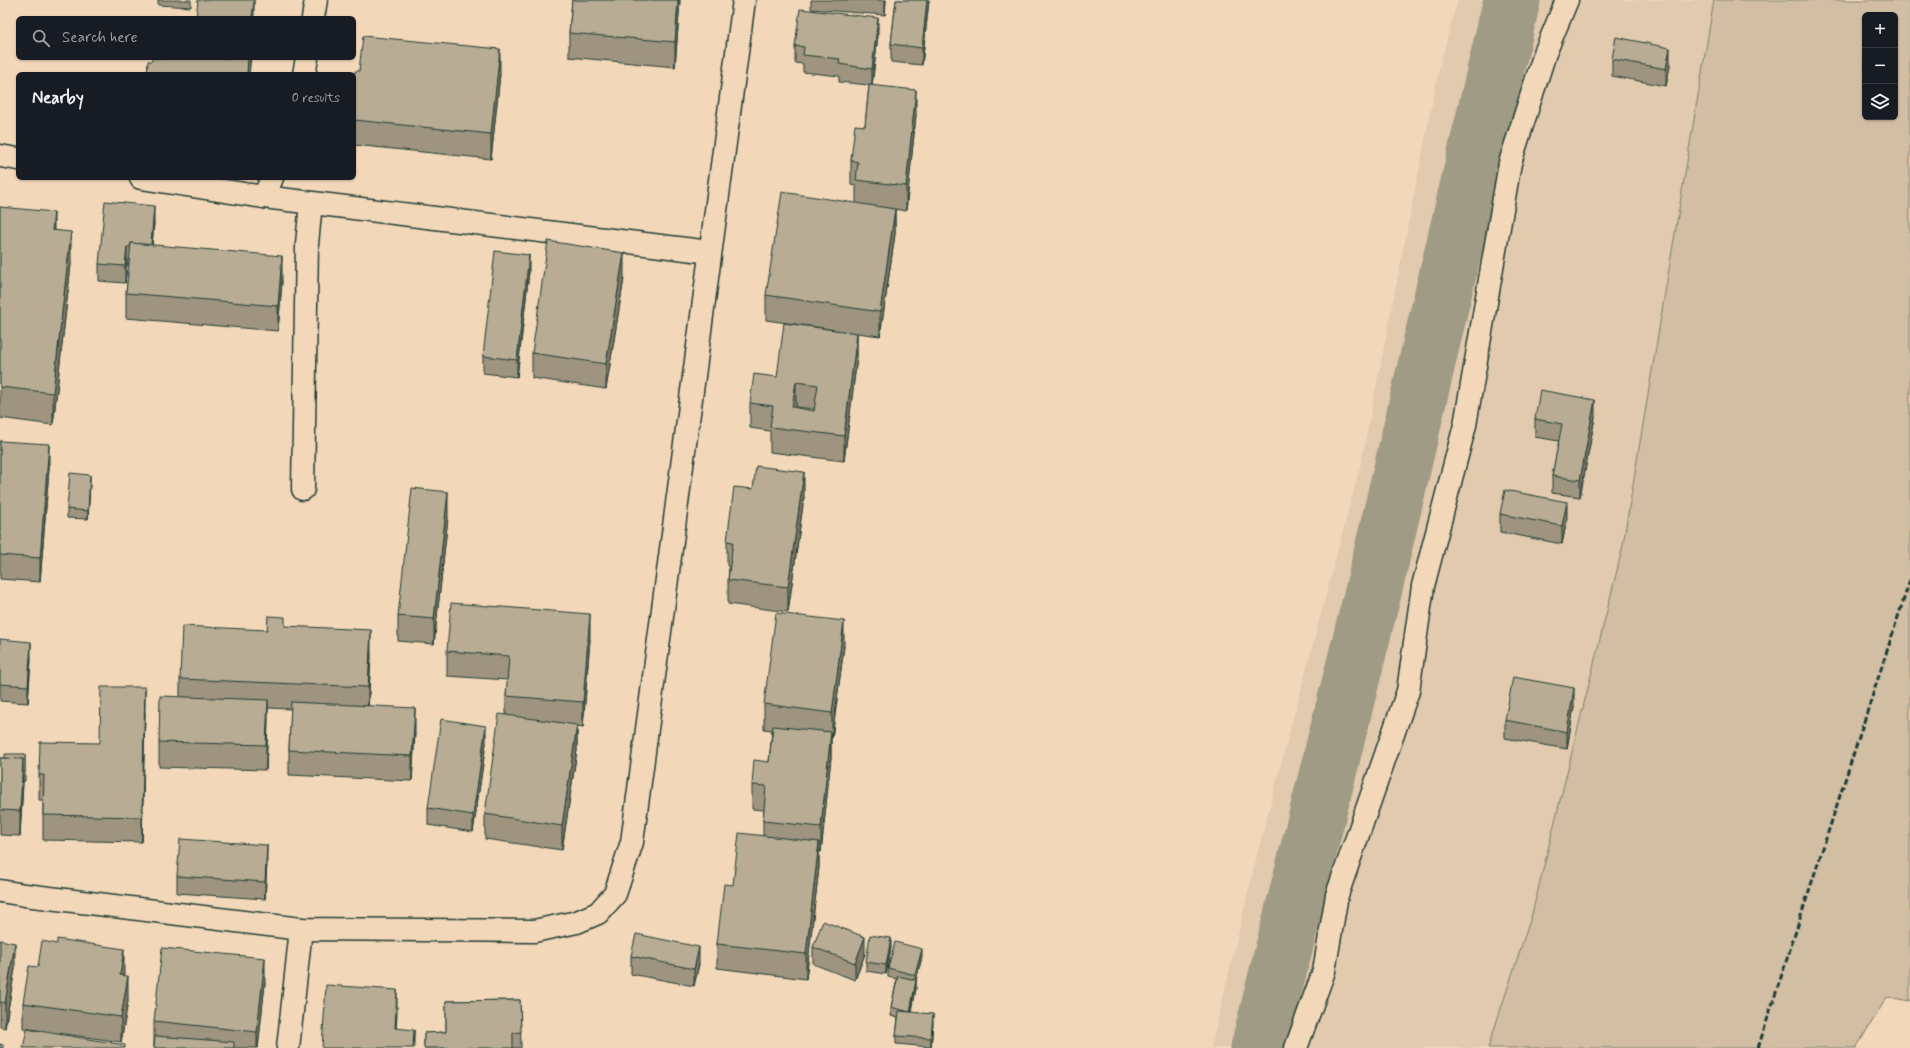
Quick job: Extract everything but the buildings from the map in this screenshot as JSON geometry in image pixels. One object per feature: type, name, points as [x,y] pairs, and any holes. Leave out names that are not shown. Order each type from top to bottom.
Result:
[{"type":"street","points":[[313,16],[316,0]]},
{"type":"street","points":[[0,891],[26,896],[301,928],[534,931],[577,922],[598,913],[615,894],[632,842],[744,0]]},
{"type":"street","points":[[1296,1048],[1324,971],[1337,896],[1408,691],[1423,586],[1465,424],[1510,163],[1545,53],[1567,0]]},
{"type":"street","points":[[304,72],[306,60]]},
{"type":"street","points":[[0,156],[16,158]]},
{"type":"street","points":[[166,180],[268,188],[311,203],[710,252]]},
{"type":"street","points":[[303,488],[307,244],[311,203]]},
{"type":"street","points":[[288,1048],[301,928]]},
{"type":"shaded area","points":[[1458,0],[1714,0],[1622,550],[1532,914],[1488,1048],[1211,1048],[1257,855],[1361,463],[1440,64]]},
{"type":"shaded area","points":[[1714,0],[1910,0],[1910,1001],[1887,997],[1856,1048],[1488,1048],[1532,914],[1622,550]]},
{"type":"waterway","points":[[1259,1048],[1375,584],[1512,0]]},
{"type":"railway","points":[[1758,1048],[1910,580]]}]
